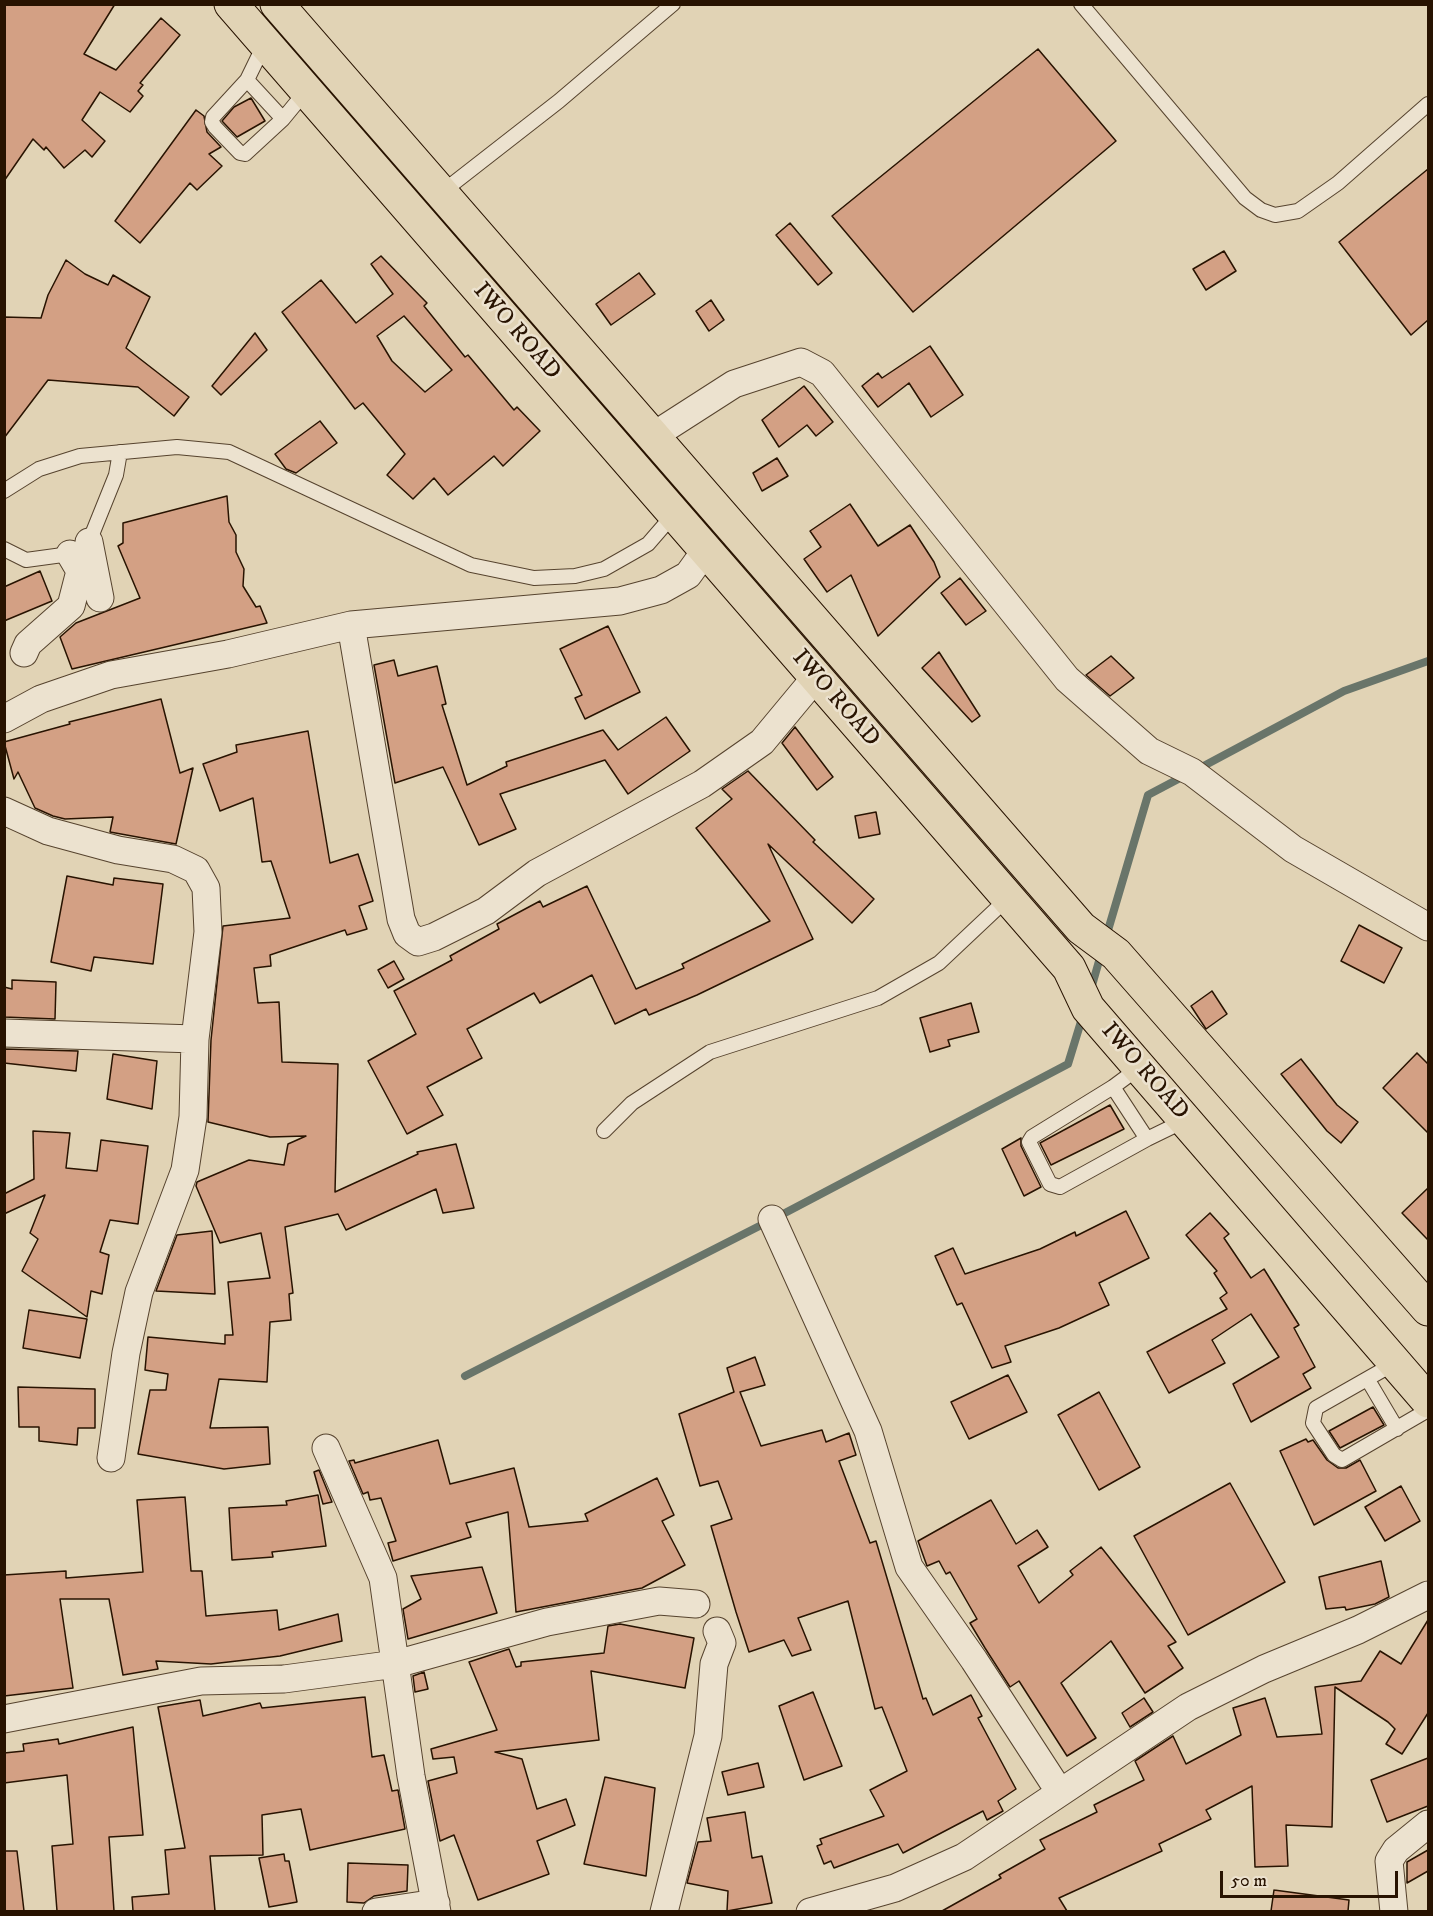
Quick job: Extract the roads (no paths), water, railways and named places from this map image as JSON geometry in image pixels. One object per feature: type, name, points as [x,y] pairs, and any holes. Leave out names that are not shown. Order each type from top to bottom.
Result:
[{"type":"main road","name":"IWO ROAD","points":[[231,4],[1069,968],[1088,1008],[1428,1401]]},
{"type":"main road","name":"IWO ROAD","points":[[277,4],[1082,927],[1116,954],[1428,1309]]},
{"type":"main road","points":[[301,85],[322,56]]},
{"type":"street","points":[[653,436],[734,384],[801,362],[822,373],[1066,680],[1149,751],[1192,772],[1293,849],[1428,927]]},
{"type":"street","points":[[79,548],[100,598]]},
{"type":"street","points":[[24,653],[28,644],[71,606],[80,571],[79,548]]},
{"type":"street","points":[[4,719],[41,699],[111,675],[228,654],[351,625],[620,601],[661,590],[688,575],[706,550]]},
{"type":"street","points":[[351,625],[399,909],[407,934],[418,942],[434,938],[486,911],[537,873],[702,784],[762,742],[816,677]]},
{"type":"street","points":[[4,811],[48,831],[118,850],[173,859],[196,870],[206,888],[209,906],[195,1039],[193,1118],[185,1170],[139,1292],[126,1353],[111,1458]]},
{"type":"street","points":[[4,1033],[195,1039]]},
{"type":"street","points":[[772,1220],[868,1431],[909,1567],[974,1660],[1059,1791]]},
{"type":"street","points":[[326,1448],[383,1578],[411,1776],[436,1907],[376,1911]]},
{"type":"street","points":[[810,1911],[895,1888],[964,1857],[1059,1791],[1188,1707],[1264,1669],[1358,1630],[1428,1595]]},
{"type":"street","points":[[4,1719],[201,1681],[284,1679],[396,1664],[548,1622],[659,1601],[696,1604]]},
{"type":"street","points":[[664,1911],[708,1736],[714,1664],[722,1643],[717,1631]]},
{"type":"street","points":[[1394,1911],[1389,1861],[1396,1850],[1428,1824]]},
{"type":"lane","points":[[441,193],[560,101],[673,4]]},
{"type":"lane","points":[[1081,4],[1245,198],[1261,210],[1275,215],[1298,210],[1338,183],[1428,104]]},
{"type":"lane","points":[[265,43],[247,80],[213,117],[212,122],[215,127],[240,153],[245,154],[283,119],[301,85]]},
{"type":"lane","points":[[247,80],[283,119]]},
{"type":"lane","points":[[4,491],[39,469],[80,456],[177,447],[229,452],[471,565],[534,578],[575,576],[604,569],[648,544],[674,514]]},
{"type":"lane","points":[[4,549],[26,560],[79,548],[116,475],[120,452]]},
{"type":"lane","points":[[604,1131],[632,1103],[710,1052],[878,998],[939,963],[1008,898]]},
{"type":"lane","points":[[1140,1067],[1113,1087],[1032,1137],[1029,1142],[1050,1184],[1060,1187],[1186,1120]]},
{"type":"lane","points":[[1113,1087],[1147,1139]]},
{"type":"lane","points":[[1392,1359],[1391,1363],[1368,1380],[1316,1408],[1313,1423],[1334,1455],[1342,1460],[1428,1410]]},
{"type":"lane","points":[[1368,1380],[1397,1429]]},
{"type":"waterway","points":[[1198,769],[1344,691],[1428,661]]},
{"type":"waterway","points":[[1106,937],[1148,795],[1184,776]]},
{"type":"waterway","points":[[1091,989],[1101,954]]},
{"type":"waterway","points":[[465,1376],[783,1214],[1068,1064],[1083,1015]]}]
